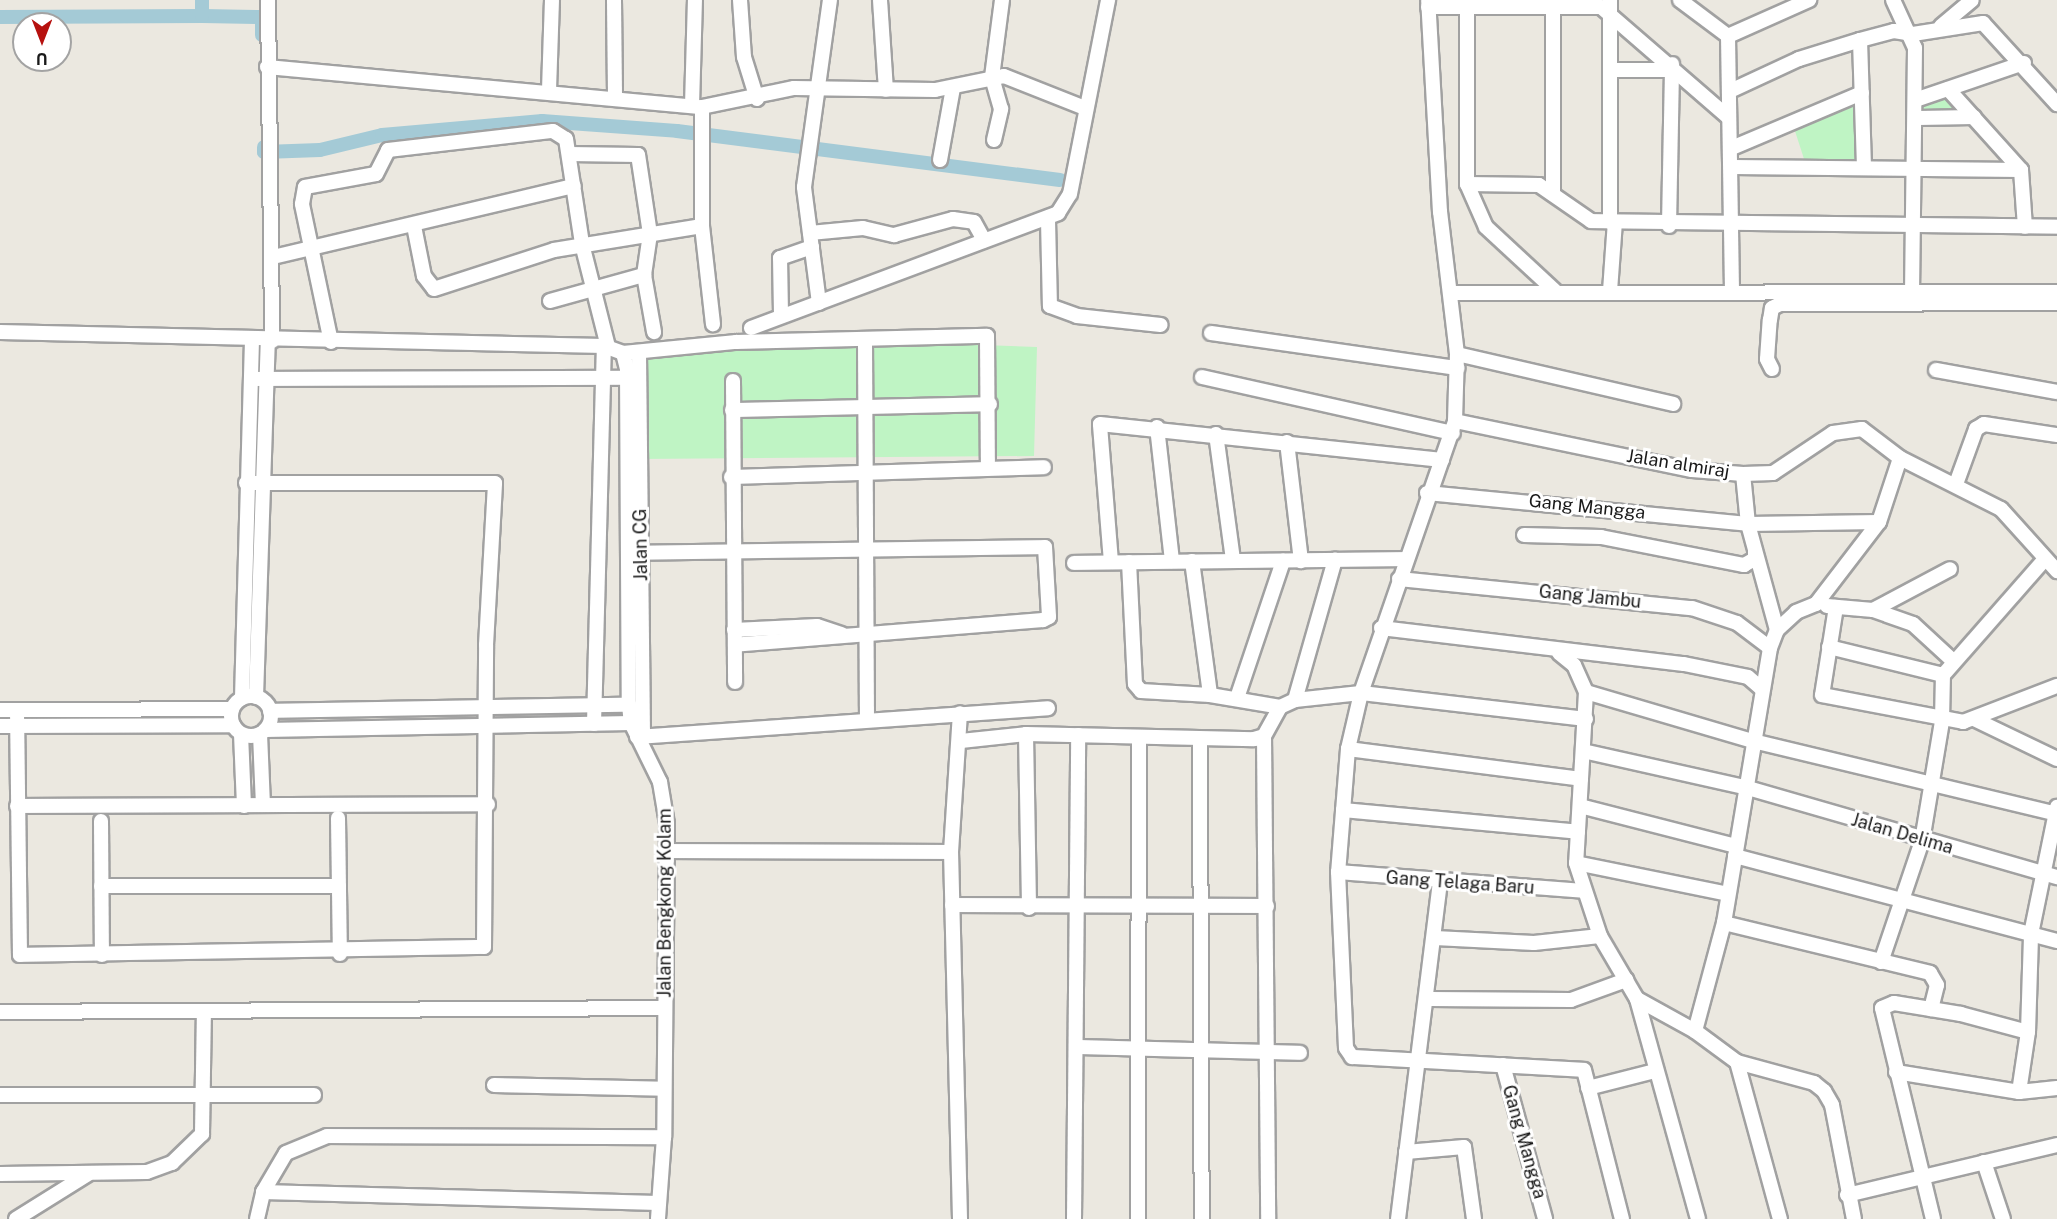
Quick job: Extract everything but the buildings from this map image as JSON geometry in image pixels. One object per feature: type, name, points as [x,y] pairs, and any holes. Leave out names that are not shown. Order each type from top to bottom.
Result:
[{"type":"street","points":[[244,806],[237,729],[243,701],[269,379],[273,257],[268,135],[268,0]]},
{"type":"street","points":[[549,90],[552,0]]},
{"type":"street","points":[[614,0],[615,97]]},
{"type":"street","points":[[695,0],[697,106],[703,122],[704,138],[702,226],[713,324]]},
{"type":"street","points":[[740,0],[744,57],[757,99]]},
{"type":"street","points":[[819,303],[804,187],[830,0]]},
{"type":"street","points":[[880,0],[886,90]]},
{"type":"street","points":[[994,140],[1001,109],[992,77],[1002,0]]},
{"type":"street","points":[[751,328],[781,314],[819,303],[984,240],[1048,220],[1070,194],[1085,108],[1108,0]]},
{"type":"street","points":[[1610,0],[1612,222],[1610,291]]},
{"type":"street","points":[[1681,0],[1728,36]]},
{"type":"street","points":[[1728,36],[1809,0]]},
{"type":"street","points":[[1893,0],[1913,34],[1918,99],[1917,226],[1912,291]]},
{"type":"street","points":[[1941,27],[1972,0]]},
{"type":"street","points":[[1622,1219],[1584,1070],[1347,1054],[1338,872],[1348,749],[1361,693],[1381,628],[1427,494],[1454,427],[1457,361],[1440,212],[1428,3],[1467,8],[1601,7],[1610,18],[1672,67],[1729,118]]},
{"type":"street","points":[[1544,6],[1553,194]]},
{"type":"street","points":[[1467,8],[1467,184],[1486,227],[1555,291]]},
{"type":"street","points":[[1730,91],[1799,59],[1860,40],[1894,31],[1913,34],[1941,27],[1983,23],[2024,63],[2057,104]]},
{"type":"street","points":[[1728,36],[1729,118],[1734,147],[1732,291]]},
{"type":"street","points":[[1860,40],[1864,165]]},
{"type":"street","points":[[1918,99],[2024,63]]},
{"type":"street","points":[[267,67],[549,90],[697,106],[757,99],[794,88],[818,91],[952,88],[992,77],[1016,79],[1085,108]]},
{"type":"street","points":[[1611,70],[1672,67]]},
{"type":"street","points":[[1670,226],[1672,67]]},
{"type":"street","points":[[940,160],[952,88]]},
{"type":"street","points":[[1948,89],[2021,170],[2025,227]]},
{"type":"street","points":[[1734,147],[1862,93]]},
{"type":"street","points":[[1918,118],[1974,117]]},
{"type":"street","points":[[331,342],[302,204],[305,187],[376,174],[384,152],[438,140],[562,131],[569,154],[591,288],[606,346],[594,724]]},
{"type":"street","points":[[569,154],[638,155],[650,234],[645,275],[654,332]]},
{"type":"street","points":[[1733,167],[1917,165],[2021,170]]},
{"type":"street","points":[[1467,184],[1530,183],[1553,194],[1579,217],[1612,222],[1733,227],[2057,227]]},
{"type":"street","points":[[273,257],[414,226],[574,186]]},
{"type":"street","points":[[781,314],[780,258],[811,240],[863,228],[894,235],[952,219],[974,222],[984,240]]},
{"type":"street","points":[[1048,220],[1050,306],[1077,316],[1161,325]]},
{"type":"street","points":[[414,226],[424,276],[434,289],[582,244],[702,226]]},
{"type":"street","points":[[550,301],[645,275]]},
{"type":"street","points":[[1451,293],[1555,291],[2057,292]]},
{"type":"street","points":[[1772,369],[1767,359],[1770,320],[1772,308],[1780,304],[2057,303]]},
{"type":"street","points":[[0,332],[270,341],[606,346],[623,353],[639,354],[736,342],[865,342],[989,336],[988,468]]},
{"type":"street","points":[[1211,333],[1457,361],[1673,404]]},
{"type":"street","points":[[243,701],[246,483],[253,379],[252,340]]},
{"type":"street","points":[[865,342],[868,470],[864,632],[867,719]]},
{"type":"street","name":"Jalan Bengkong Kolam","points":[[623,353],[627,378],[635,553],[629,705],[631,723],[640,737],[660,782],[666,851],[664,1137],[658,1219]]},
{"type":"street","name":"Jalan CG","points":[[639,354],[635,553],[640,737]]},
{"type":"street","points":[[1936,370],[2057,392]]},
{"type":"street","name":"Jalan almiraj","points":[[1202,377],[1454,427],[1692,470],[1743,474],[1773,473],[1826,438],[1849,430],[1875,435],[1900,458],[1956,484],[2001,509],[2057,571]]},
{"type":"street","points":[[253,379],[627,378]]},
{"type":"street","points":[[733,381],[731,477],[735,682]]},
{"type":"street","points":[[732,410],[990,404]]},
{"type":"street","points":[[1956,484],[1976,429],[1984,424],[2057,435]]},
{"type":"street","points":[[1111,562],[1099,427],[1156,428],[1442,460]]},
{"type":"street","points":[[1156,428],[1172,561]]},
{"type":"street","points":[[1216,434],[1233,560]]},
{"type":"street","points":[[1287,442],[1301,561]]},
{"type":"street","points":[[1816,604],[1879,522],[1900,458]]},
{"type":"street","points":[[731,477],[868,470],[1044,467]]},
{"type":"street","points":[[1743,474],[1748,524],[1777,630]]},
{"type":"street","points":[[17,710],[17,952],[102,955],[340,954],[484,947],[488,804],[487,707],[495,483],[246,483]]},
{"type":"street","name":"Gang Mangga","points":[[1427,494],[1748,524],[1879,522]]},
{"type":"street","points":[[1524,535],[1601,537],[1744,565],[1755,559],[1755,551]]},
{"type":"street","points":[[635,553],[1045,547],[1049,617],[735,645]]},
{"type":"street","points":[[1074,563],[1404,559]]},
{"type":"street","points":[[1295,700],[1335,560]]},
{"type":"street","points":[[1881,962],[1922,841],[1929,781],[1942,722],[1943,675],[1952,660],[2045,560]]},
{"type":"street","points":[[1192,561],[1210,695]]},
{"type":"street","points":[[1237,698],[1283,561]]},
{"type":"street","points":[[1129,562],[1135,684],[1149,694],[1210,695],[1280,707]]},
{"type":"street","points":[[1874,610],[1950,569]]},
{"type":"street","name":"Gang Jambu","points":[[1399,579],[1692,608],[1737,623],[1770,648]]},
{"type":"street","points":[[1695,1031],[1724,923],[1748,788],[1762,689],[1770,648],[1777,630],[1796,612],[1816,604],[1874,610],[1913,624],[1952,660]]},
{"type":"street","points":[[1836,607],[1822,695],[1942,722],[1974,719],[2057,686]]},
{"type":"street","points":[[734,630],[817,626],[844,634]]},
{"type":"street","points":[[1381,628],[1559,653],[1684,664],[1748,677],[1762,689]]},
{"type":"street","points":[[1829,647],[1943,675]]},
{"type":"street","points":[[1559,653],[1574,665],[1587,692],[1576,863],[1583,891],[1600,936],[1637,999],[1655,1071],[1698,1219]]},
{"type":"street","points":[[1587,692],[1754,741],[2056,812],[2050,875],[2031,934],[2028,1032],[2019,1092]]},
{"type":"street","points":[[1268,1219],[1269,1050],[1264,736],[1280,707],[1295,700],[1361,693],[1586,719]]},
{"type":"street","points":[[0,710],[243,701],[270,711],[629,705]]},
{"type":"street","points":[[640,737],[867,719],[1048,708]]},
{"type":"street","points":[[263,805],[263,732],[270,711]]},
{"type":"street","points":[[960,713],[961,741],[951,852],[960,1219]]},
{"type":"street","points":[[1974,719],[2057,759]]},
{"type":"street","points":[[0,726],[237,729],[263,732],[631,723]]},
{"type":"street","points":[[961,741],[1026,734],[1200,740],[1264,736]]},
{"type":"street","points":[[1026,734],[1029,908]]},
{"type":"street","points":[[1074,1219],[1078,735]]},
{"type":"street","points":[[1138,1219],[1137,1047],[1141,909],[1139,739]]},
{"type":"street","points":[[1200,740],[1202,1219]]},
{"type":"street","points":[[1348,749],[1581,779]]},
{"type":"street","name":"Jalan Delima","points":[[1583,751],[1748,788],[1922,841],[2050,875]]},
{"type":"street","points":[[17,806],[488,804]]},
{"type":"street","points":[[1580,806],[1901,899],[2057,941]]},
{"type":"street","points":[[1343,810],[1578,832]]},
{"type":"street","points":[[338,818],[340,954]]},
{"type":"street","points":[[101,821],[102,955]]},
{"type":"street","points":[[666,851],[951,852]]},
{"type":"street","points":[[1576,863],[1728,894]]},
{"type":"street","name":"Gang Telaga Baru","points":[[1338,872],[1440,884],[1583,891]]},
{"type":"street","points":[[1398,1219],[1430,999],[1440,884]]},
{"type":"street","points":[[101,886],[339,886]]},
{"type":"street","points":[[952,906],[1076,910],[1267,906]]},
{"type":"street","points":[[1724,923],[1935,977],[1931,1009]]},
{"type":"street","points":[[1435,938],[1534,943],[1600,936]]},
{"type":"street","points":[[1430,999],[1571,1000],[1626,980]]},
{"type":"street","points":[[1637,999],[1695,1031],[1737,1062],[1814,1083],[1824,1091],[1832,1105],[1847,1195],[1854,1219]]},
{"type":"street","points":[[1933,1219],[1920,1174],[1882,1008],[1894,1003],[1931,1009],[2028,1032]]},
{"type":"street","points":[[0,1012],[665,1008]]},
{"type":"street","points":[[0,1174],[157,1171],[172,1163],[200,1139],[204,1095],[204,1011]]},
{"type":"street","points":[[1076,1047],[1201,1048],[1300,1053]]},
{"type":"street","points":[[1737,1062],[1780,1219]]},
{"type":"street","name":"Gang Mangga","points":[[1503,1065],[1545,1219]]},
{"type":"street","points":[[1588,1088],[1655,1071]]},
{"type":"street","points":[[1896,1072],[2019,1092],[2057,1088]]},
{"type":"street","points":[[494,1085],[664,1089]]},
{"type":"street","points":[[0,1095],[314,1095]]},
{"type":"street","points":[[257,1219],[263,1192],[286,1153],[327,1136],[664,1137]]},
{"type":"street","points":[[1847,1195],[1920,1174],[2057,1145]]},
{"type":"street","points":[[1406,1152],[1464,1147],[1474,1219]]},
{"type":"street","points":[[1984,1162],[2002,1219]]},
{"type":"street","points":[[16,1219],[89,1173]]},
{"type":"street","points":[[263,1192],[658,1203]]},
{"type":"green space","points":[[1950,97],[1960,112],[1923,114],[1922,105]]},
{"type":"green space","points":[[1859,102],[1862,162],[1805,162],[1794,128]]},
{"type":"green space","points":[[780,338],[1037,347],[1034,456],[638,459],[637,349]]},
{"type":"waterway","points":[[0,17],[202,16],[202,0]]},
{"type":"waterway","points":[[202,16],[262,17],[262,35]]},
{"type":"waterway","points":[[264,147],[264,152],[320,150],[382,135],[542,121],[677,131],[1060,180]]}]
